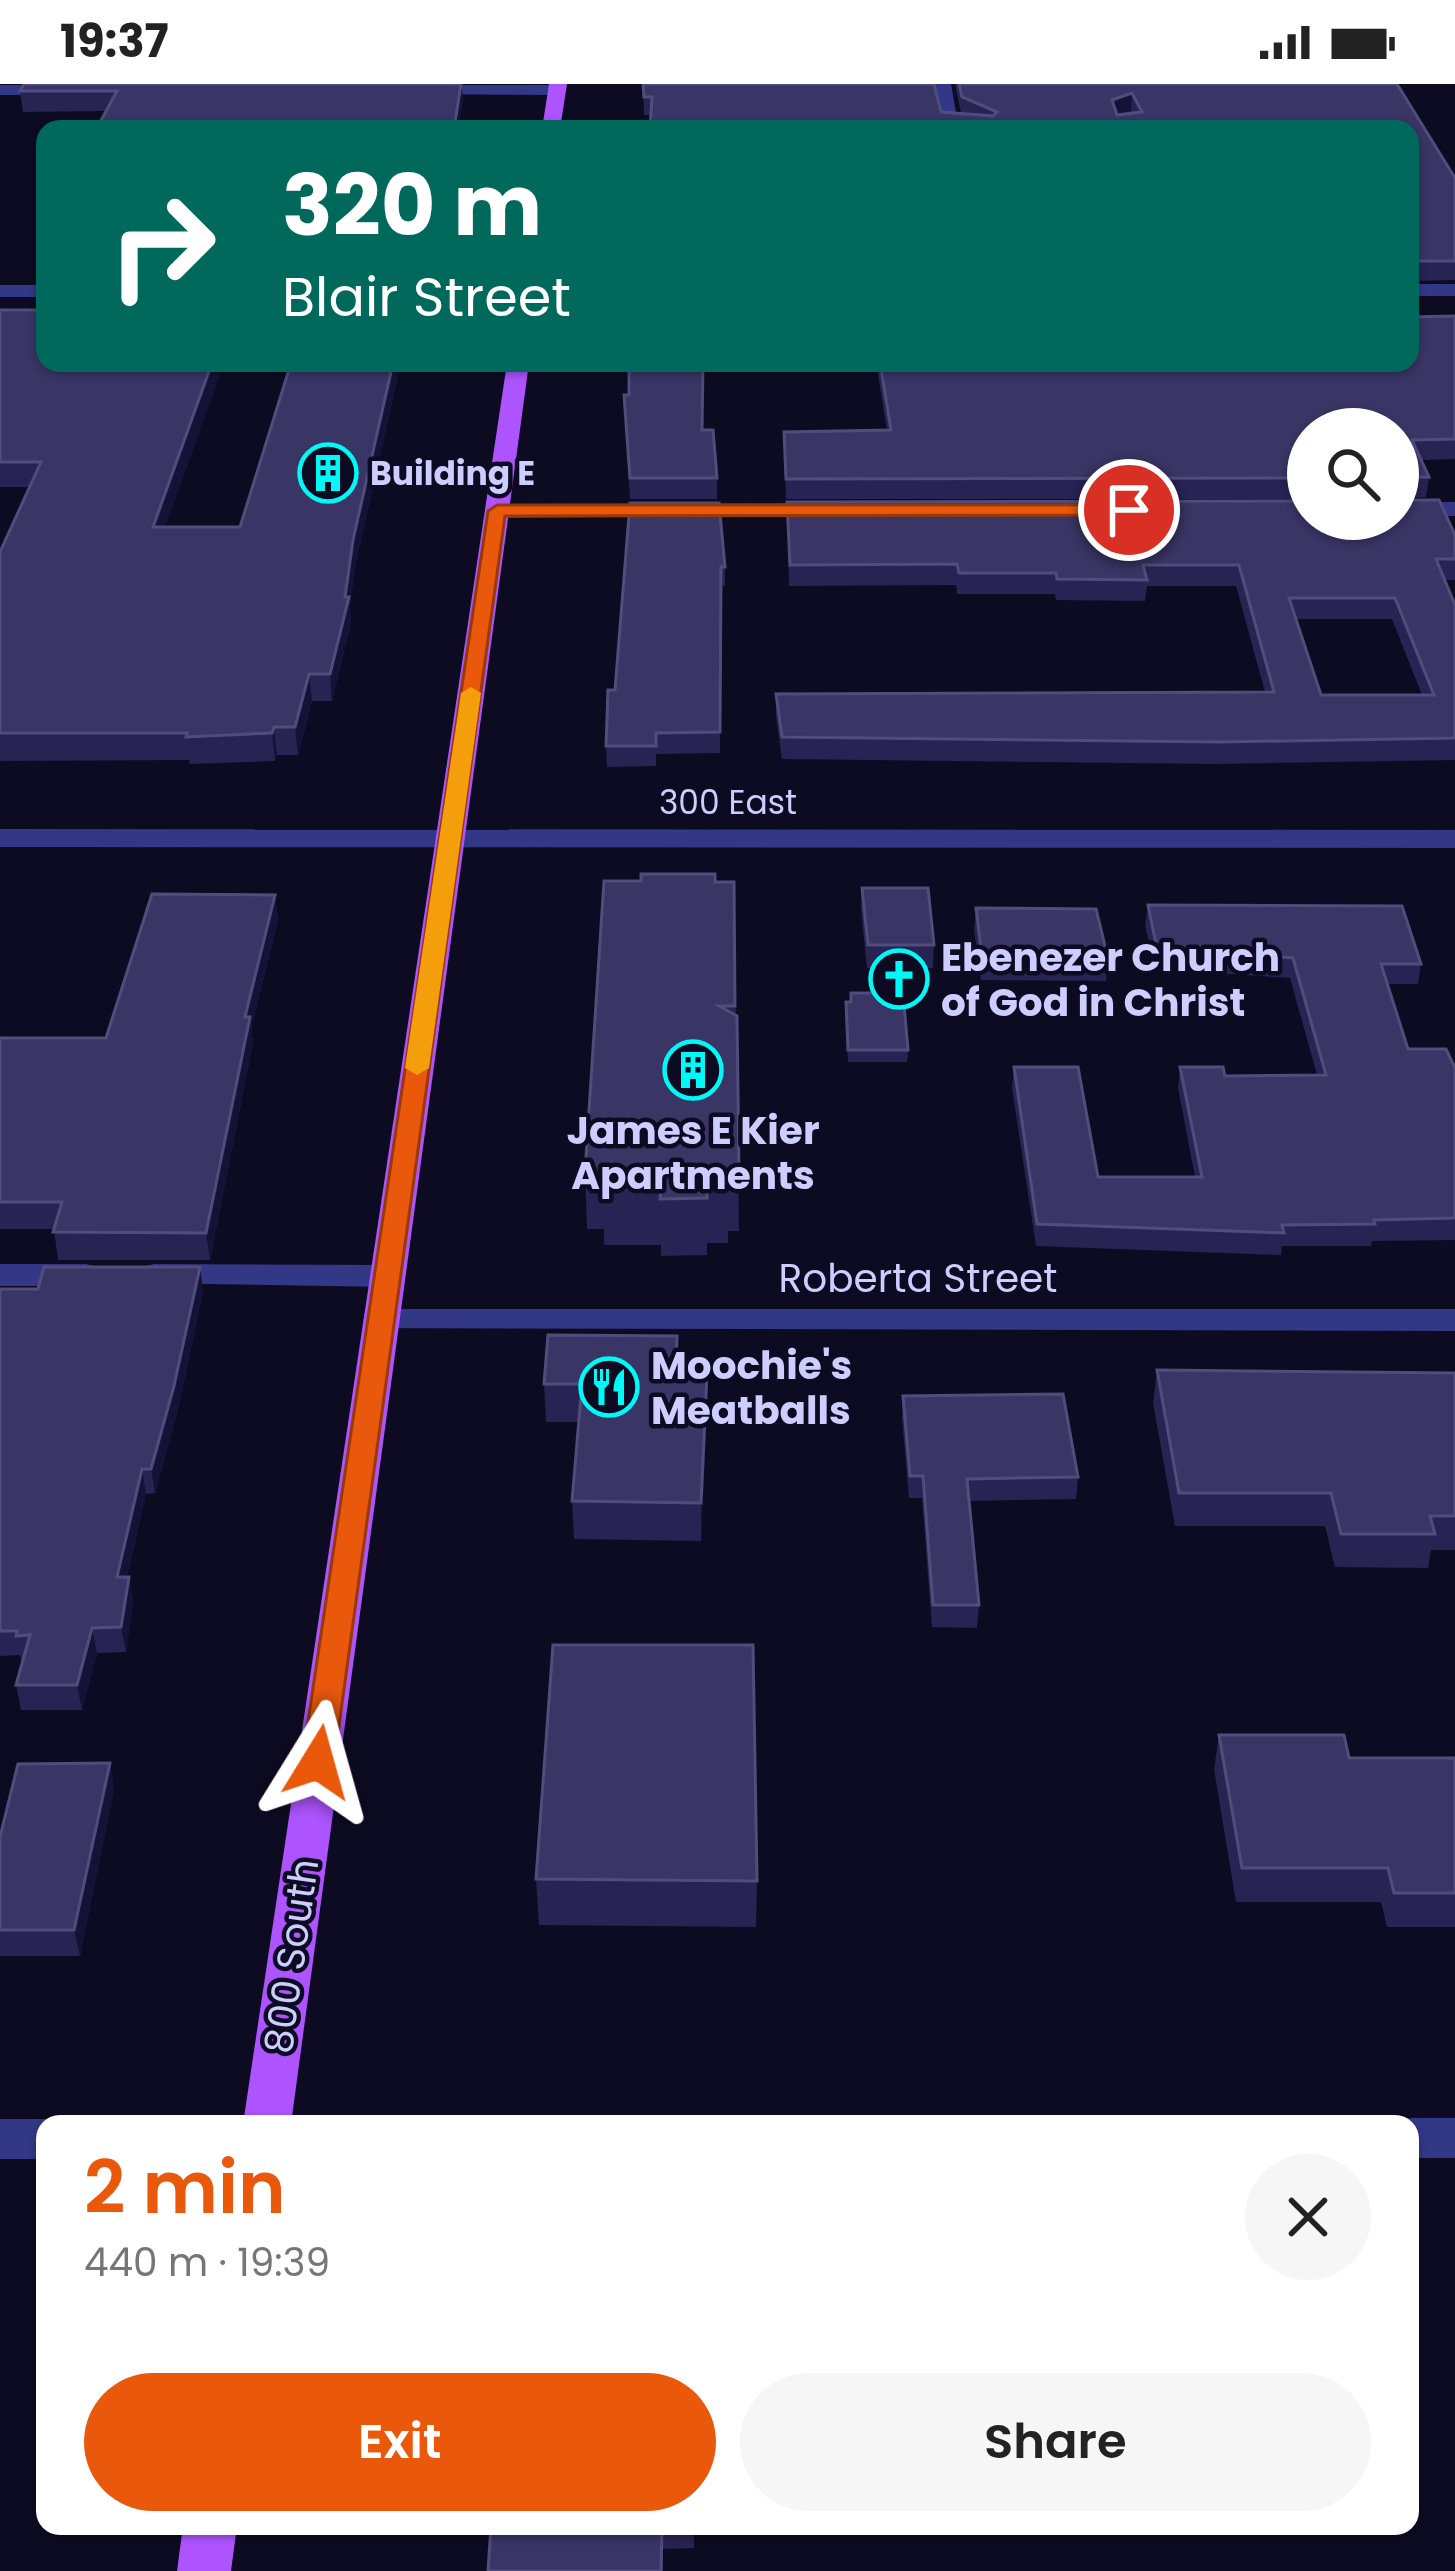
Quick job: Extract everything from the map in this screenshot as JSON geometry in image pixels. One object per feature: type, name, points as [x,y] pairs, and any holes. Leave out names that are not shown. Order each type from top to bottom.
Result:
[{"type":"main road","points":[[552,120],[557,87]]},
{"type":"main road","name":"800 South","points":[[268,2115],[517,372]]},
{"type":"main road","points":[[204,2571],[209,2535]]},
{"type":"street","points":[[943,84],[949,120]]},
{"type":"street","points":[[396,90],[557,87]]},
{"type":"street","points":[[0,90],[96,90]]},
{"type":"street","points":[[1419,290],[1455,290]]},
{"type":"street","points":[[0,291],[36,291]]},
{"type":"street","points":[[1419,509],[1455,509]]},
{"type":"street","points":[[497,511],[862,510]]},
{"type":"street","name":"300 East","points":[[0,838],[1455,839]]},
{"type":"street","points":[[0,1275],[388,1276]]},
{"type":"street","name":"Roberta Street","points":[[381,1320],[1455,1320]]},
{"type":"street","points":[[1419,2138],[1455,2138]]},
{"type":"street","points":[[0,2139],[36,2139]]},
{"type":"building","points":[[24,84],[461,84],[455,120],[101,120],[117,91],[20,91]]},
{"type":"building","points":[[643,84],[934,84],[941,112],[993,116],[997,112],[962,97],[959,84],[1397,84],[1455,178],[1455,261],[1419,261],[1419,120],[651,120],[652,97],[644,97]],"holes":[[[1132,93],[1142,112],[1117,115],[1112,100]]]},
{"type":"building","points":[[0,310],[36,310],[36,372],[209,372],[153,527],[240,527],[288,372],[391,372],[353,540],[345,597],[349,597],[330,674],[309,674],[295,727],[274,727],[272,733],[186,737],[187,733],[0,733],[0,552],[41,462],[0,462]]},
{"type":"building","points":[[1455,316],[1455,439],[1419,440],[1419,408],[1287,408],[1287,478],[786,479],[784,432],[891,430],[881,372],[1419,372],[1419,317]]},
{"type":"building","points":[[629,372],[703,372],[702,430],[713,430],[717,478],[630,478],[624,395],[629,395]]},
{"type":"building","points":[[1419,455],[1429,477],[1419,477]]},
{"type":"building","points":[[1419,500],[1439,500],[1455,535],[1455,559],[1436,559],[1455,605],[1455,738],[1219,742],[782,737],[776,694],[1274,692],[1239,565],[1143,565],[1147,580],[1057,579],[1056,573],[959,573],[957,564],[790,565],[787,502],[1287,501],[1287,540],[1419,540]],"holes":[[[1289,598],[1395,598],[1434,695],[1321,695]]]},
{"type":"building","points":[[630,503],[719,503],[725,567],[721,567],[720,732],[656,733],[656,746],[606,746]]},
{"type":"building","name":"James E Kier Apartments","points":[[641,874],[715,874],[715,882],[734,882],[735,1006],[719,1006],[737,1016],[739,1174],[728,1174],[728,1186],[707,1186],[707,1198],[660,1199],[661,1188],[602,1188],[603,1172],[585,1172],[604,881],[641,881]]},
{"type":"building","points":[[862,888],[928,888],[934,945],[868,945]]},
{"type":"building","points":[[152,894],[275,895],[245,1017],[250,1017],[206,1233],[53,1232],[62,1202],[0,1202],[0,1038],[106,1038]]},
{"type":"building","points":[[1148,905],[1402,906],[1421,964],[1381,964],[1408,1049],[1446,1049],[1455,1068],[1455,1218],[1282,1225],[1284,1233],[1037,1224],[1014,1067],[1078,1067],[1098,1177],[1202,1177],[1180,1067],[1223,1067],[1225,1076],[1326,1075],[1293,958],[1218,953],[1217,949],[1157,949]]},
{"type":"building","points":[[976,908],[1096,909],[1108,958],[982,957]]},
{"type":"building","points":[[851,993],[903,993],[908,1050],[848,1050],[846,1002],[851,1002]]},
{"type":"building","points":[[44,1267],[200,1267],[174,1386],[151,1469],[142,1469],[117,1577],[129,1577],[121,1627],[92,1628],[77,1685],[16,1685],[30,1635],[0,1631],[0,1289],[38,1289]]},
{"type":"building","points":[[548,1335],[677,1336],[676,1373],[707,1373],[701,1503],[572,1501],[582,1384],[544,1384]]},
{"type":"building","points":[[1157,1370],[1455,1373],[1455,1516],[1430,1516],[1435,1534],[1341,1534],[1331,1493],[1179,1493]]},
{"type":"building","points":[[1063,1394],[1078,1477],[967,1479],[979,1605],[933,1605],[923,1476],[910,1476],[903,1396]]},
{"type":"building","points":[[553,1645],[753,1645],[757,1881],[536,1879]]},
{"type":"building","points":[[1219,1735],[1344,1735],[1349,1758],[1455,1758],[1455,1893],[1394,1893],[1388,1868],[1242,1868]]},
{"type":"building","points":[[110,1763],[74,1930],[0,1930],[0,1837],[18,1764]]},
{"type":"building","points":[[490,2535],[662,2535],[661,2571],[488,2571]]},
{"type":"slow traffic","points":[[417,1068],[471,693]]},
{"type":"place","name":"Building E","points":[[328,473]]},
{"type":"place","name":"Ebenezer Church of God in Christ","points":[[899,979]]},
{"type":"place","name":"James E Kier Apartments","points":[[693,1070]]},
{"type":"place","name":"Moochie's Meatballs","points":[[609,1387]]},
{"type":"route","points":[[318,1762],[497,511],[1129,510]]}]
